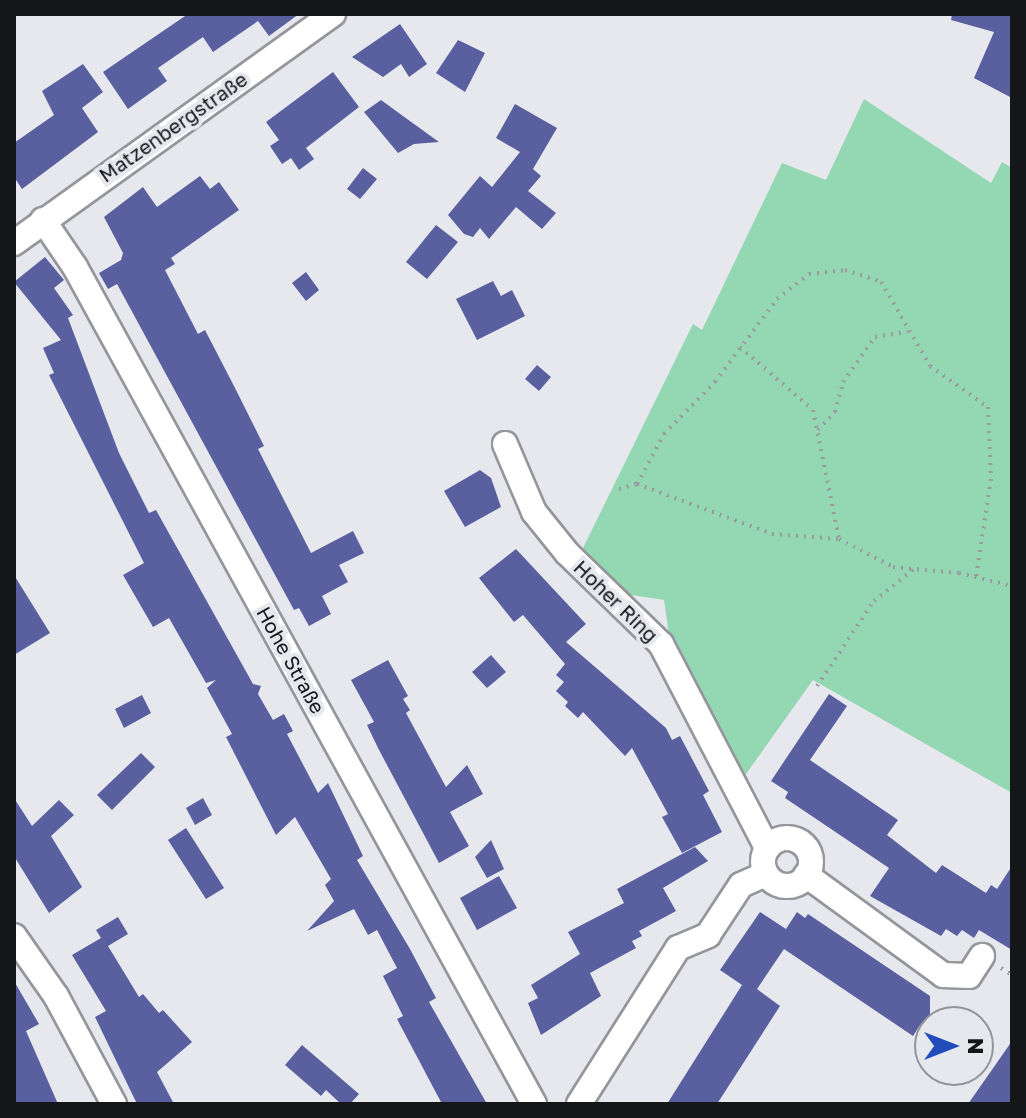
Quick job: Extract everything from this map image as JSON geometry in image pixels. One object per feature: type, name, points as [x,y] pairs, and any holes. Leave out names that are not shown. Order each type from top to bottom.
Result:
[{"type":"street","name":"Matzenbergstraße","points":[[14,243],[333,14]]},
{"type":"street","name":"Hohe Straße","points":[[43,220],[75,267],[534,1104]]},
{"type":"street","name":"Hoher Ring","points":[[505,444],[534,512],[577,563],[661,644],[767,848],[763,861],[766,874]]},
{"type":"street","points":[[579,1104],[678,948],[708,935],[741,885],[766,874],[790,885],[806,875],[811,862],[803,844],[784,838],[767,848]]},
{"type":"street","points":[[806,875],[943,975],[969,976],[982,956]]},
{"type":"street","points":[[14,936],[56,996],[114,1104]]},
{"type":"path","points":[[637,484],[664,434],[715,382],[777,299],[809,274],[845,270],[881,282],[930,366],[988,407],[991,479],[976,577]]},
{"type":"path","points":[[818,430],[835,412],[843,382],[875,337],[908,332]]},
{"type":"path","points":[[739,347],[813,410],[839,539]]},
{"type":"path","points":[[619,489],[637,484],[772,534],[839,539],[893,567],[976,577],[1012,586]]},
{"type":"path","points":[[817,686],[874,601],[914,569]]},
{"type":"green space","points":[[864,99],[991,183],[1002,162],[1012,168],[1012,793],[813,680],[741,781],[671,649],[664,600],[624,594],[583,548],[693,324],[702,330],[782,163],[826,180]]},
{"type":"building","points":[[188,14],[299,14],[269,36],[258,21],[213,52],[203,37],[158,68],[167,81],[128,109],[103,72]]},
{"type":"building","points":[[952,14],[1012,14],[1012,98],[974,78],[994,32],[951,20]]},
{"type":"building","points":[[400,24],[427,64],[409,77],[401,64],[383,77],[352,57]]},
{"type":"building","points":[[458,40],[485,53],[465,92],[436,73]]},
{"type":"building","points":[[83,64],[103,92],[82,108],[98,132],[22,189],[14,177],[14,143],[54,115],[42,91]]},
{"type":"building","points":[[333,72],[359,107],[306,148],[314,159],[299,170],[291,158],[282,164],[270,146],[279,140],[266,122]]},
{"type":"building","points":[[381,100],[439,142],[414,144],[398,153],[364,112]]},
{"type":"building","points":[[515,104],[557,128],[533,169],[541,176],[528,191],[556,213],[542,229],[516,207],[489,239],[480,228],[473,237],[464,234],[448,215],[480,176],[492,187],[520,152],[496,138]]},
{"type":"building","points":[[363,168],[377,179],[360,199],[347,189]]},
{"type":"building","points":[[200,176],[210,189],[219,182],[239,210],[171,258],[175,264],[165,270],[198,334],[205,330],[235,388],[264,446],[258,449],[311,553],[353,531],[364,553],[339,565],[348,582],[322,596],[331,614],[309,626],[299,608],[294,610],[117,284],[108,289],[99,273],[121,260],[123,253],[104,217],[143,187],[157,207]]},
{"type":"building","points":[[436,225],[458,242],[427,279],[406,262]]},
{"type":"building","points":[[45,257],[64,280],[54,288],[73,315],[68,318],[119,453],[149,513],[156,510],[253,684],[261,686],[258,694],[273,720],[284,714],[293,731],[287,734],[318,793],[328,783],[363,856],[357,860],[410,949],[436,998],[429,1002],[487,1104],[442,1104],[397,1019],[403,1016],[383,976],[397,968],[377,930],[368,935],[354,909],[307,931],[334,901],[325,885],[331,879],[295,817],[276,835],[226,737],[232,734],[207,688],[216,680],[206,683],[169,618],[153,627],[123,575],[144,563],[49,375],[54,373],[43,348],[61,340],[14,282]]},
{"type":"building","points":[[306,272],[319,290],[306,301],[292,283]]},
{"type":"building","points":[[493,281],[501,296],[512,290],[525,316],[477,340],[456,299]]},
{"type":"building","points":[[537,365],[551,377],[539,391],[525,379]]},
{"type":"building","points":[[480,470],[491,478],[501,507],[465,527],[444,491]]},
{"type":"building","points":[[516,549],[586,624],[566,642],[666,728],[672,740],[680,736],[709,791],[703,795],[722,832],[682,853],[662,817],[668,814],[632,748],[625,756],[583,712],[578,718],[565,706],[568,702],[556,691],[564,682],[556,675],[565,664],[523,615],[514,622],[479,578]]},
{"type":"building","points":[[14,575],[50,633],[14,655]]},
{"type":"building","points":[[491,655],[506,672],[487,688],[472,672]]},
{"type":"building","points":[[388,660],[408,696],[403,699],[410,710],[406,713],[446,787],[467,765],[483,794],[450,812],[469,846],[439,863],[378,748],[367,725],[374,722],[351,680]]},
{"type":"building","points":[[829,694],[847,706],[810,760],[898,820],[887,835],[936,873],[942,865],[986,893],[991,885],[997,889],[1012,866],[1012,950],[979,930],[974,938],[962,930],[957,936],[946,929],[941,936],[870,896],[889,868],[785,798],[788,792],[771,781]]},
{"type":"building","points":[[142,695],[151,713],[124,728],[115,709]]},
{"type":"building","points":[[141,753],[155,767],[112,810],[97,795]]},
{"type":"building","points":[[14,798],[32,826],[59,800],[74,815],[51,836],[82,887],[49,913],[14,856]]},
{"type":"building","points":[[203,798],[212,815],[195,825],[186,808]]},
{"type":"building","points":[[186,828],[224,888],[206,899],[168,840]]},
{"type":"building","points":[[491,840],[504,869],[487,878],[475,857]]},
{"type":"building","points":[[695,847],[708,861],[663,888],[676,911],[639,931],[642,936],[632,941],[636,948],[590,973],[601,996],[541,1035],[528,1003],[538,998],[531,985],[580,954],[568,932],[624,903],[617,889]]},
{"type":"building","points":[[499,876],[517,908],[477,930],[460,898]]},
{"type":"building","points":[[760,912],[786,929],[797,912],[805,918],[808,914],[930,996],[930,1006],[914,1006],[913,1036],[784,949],[757,989],[780,1006],[717,1104],[667,1104],[742,985],[720,970]]},
{"type":"building","points":[[118,917],[128,934],[108,946],[139,997],[143,994],[159,1013],[163,1010],[192,1042],[157,1072],[174,1104],[137,1104],[95,1017],[106,1011],[72,955],[101,938],[96,930]]},
{"type":"building","points":[[14,981],[39,1024],[26,1031],[58,1104],[14,1104]]},
{"type":"building","points":[[1012,1041],[1012,1104],[968,1104],[981,1086],[994,1086],[994,1067]]},
{"type":"building","points":[[302,1045],[359,1094],[350,1104],[341,1104],[326,1090],[321,1096],[285,1065]]}]
